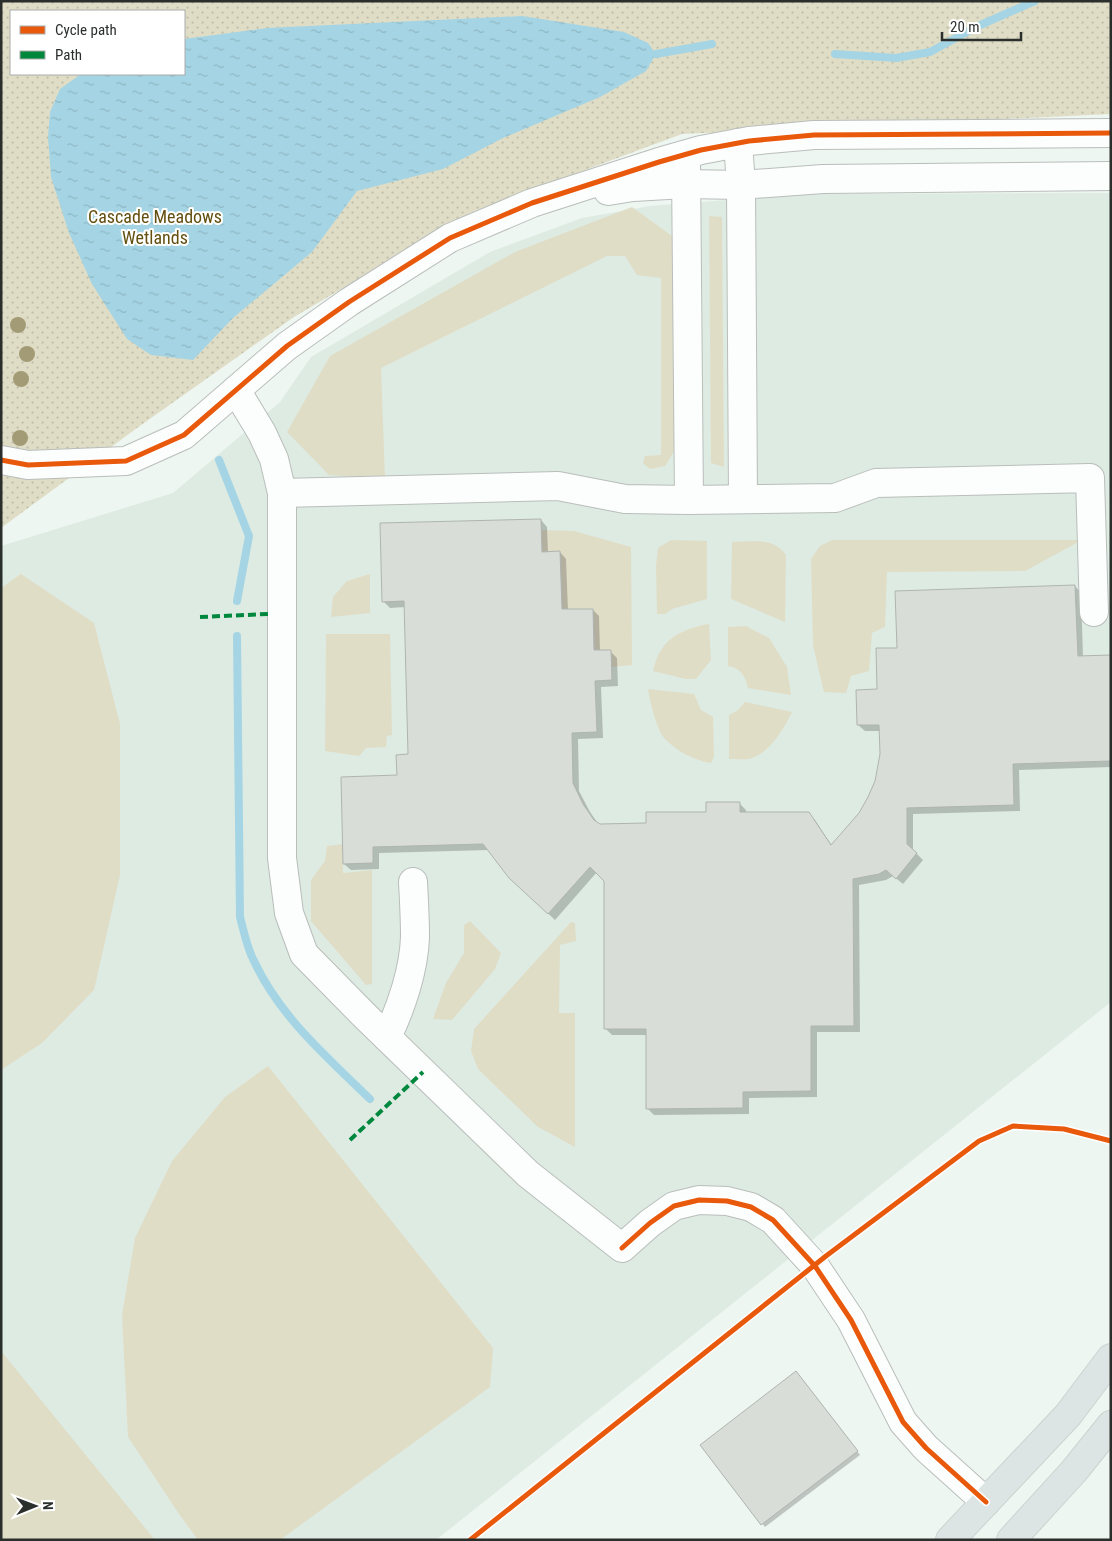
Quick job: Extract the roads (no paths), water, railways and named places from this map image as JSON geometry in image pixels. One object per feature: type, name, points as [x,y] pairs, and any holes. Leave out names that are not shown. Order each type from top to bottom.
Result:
[{"type":"main road","points":[[950,1540],[1068,1416],[1111,1358]]},
{"type":"main road","points":[[1011,1540],[1074,1471],[1111,1425]]},
{"type":"main road","points":[[1074,1471],[1088,1459],[1111,1449]]},
{"type":"street","points":[[1,460],[28,465],[126,461],[184,434],[287,346],[349,302],[450,238],[532,203],[686,154],[738,143],[814,135],[1111,133]]},
{"type":"street","points":[[738,143],[741,185],[743,498]]},
{"type":"street","points":[[686,154],[689,500]]},
{"type":"street","points":[[532,203],[633,187],[685,184],[741,185],[823,179],[1111,176]]},
{"type":"street","points":[[236,390],[266,441],[274,459],[282,493],[282,858],[289,913],[304,954],[528,1174],[622,1248],[650,1222],[674,1206],[699,1200],[727,1201],[751,1208],[773,1220],[815,1266],[851,1320],[903,1422],[926,1448],[986,1502]]},
{"type":"street","points":[[282,493],[558,486],[625,499],[835,498],[876,484],[1090,478],[1094,612]]},
{"type":"street","points":[[387,1037],[400,1010],[415,938],[413,882]]},
{"type":"water","points":[[522,16],[624,32],[648,43],[656,54],[646,71],[600,97],[503,138],[443,169],[357,191],[312,252],[233,318],[193,360],[151,355],[127,339],[92,284],[69,233],[51,177],[48,137],[50,112],[60,89],[80,75],[185,75],[185,39],[267,28]]},
{"type":"waterway","points":[[835,54],[896,58],[930,52],[978,26],[1035,1]]},
{"type":"waterway","points":[[656,54],[712,44]]},
{"type":"waterway","points":[[219,460],[249,536],[237,601]]},
{"type":"waterway","points":[[237,636],[240,917],[246,940],[265,981],[291,1018],[321,1052],[370,1099]]},
{"type":"park label","name":"Cascade Meadows Wetlands","points":[[155,227]]}]
